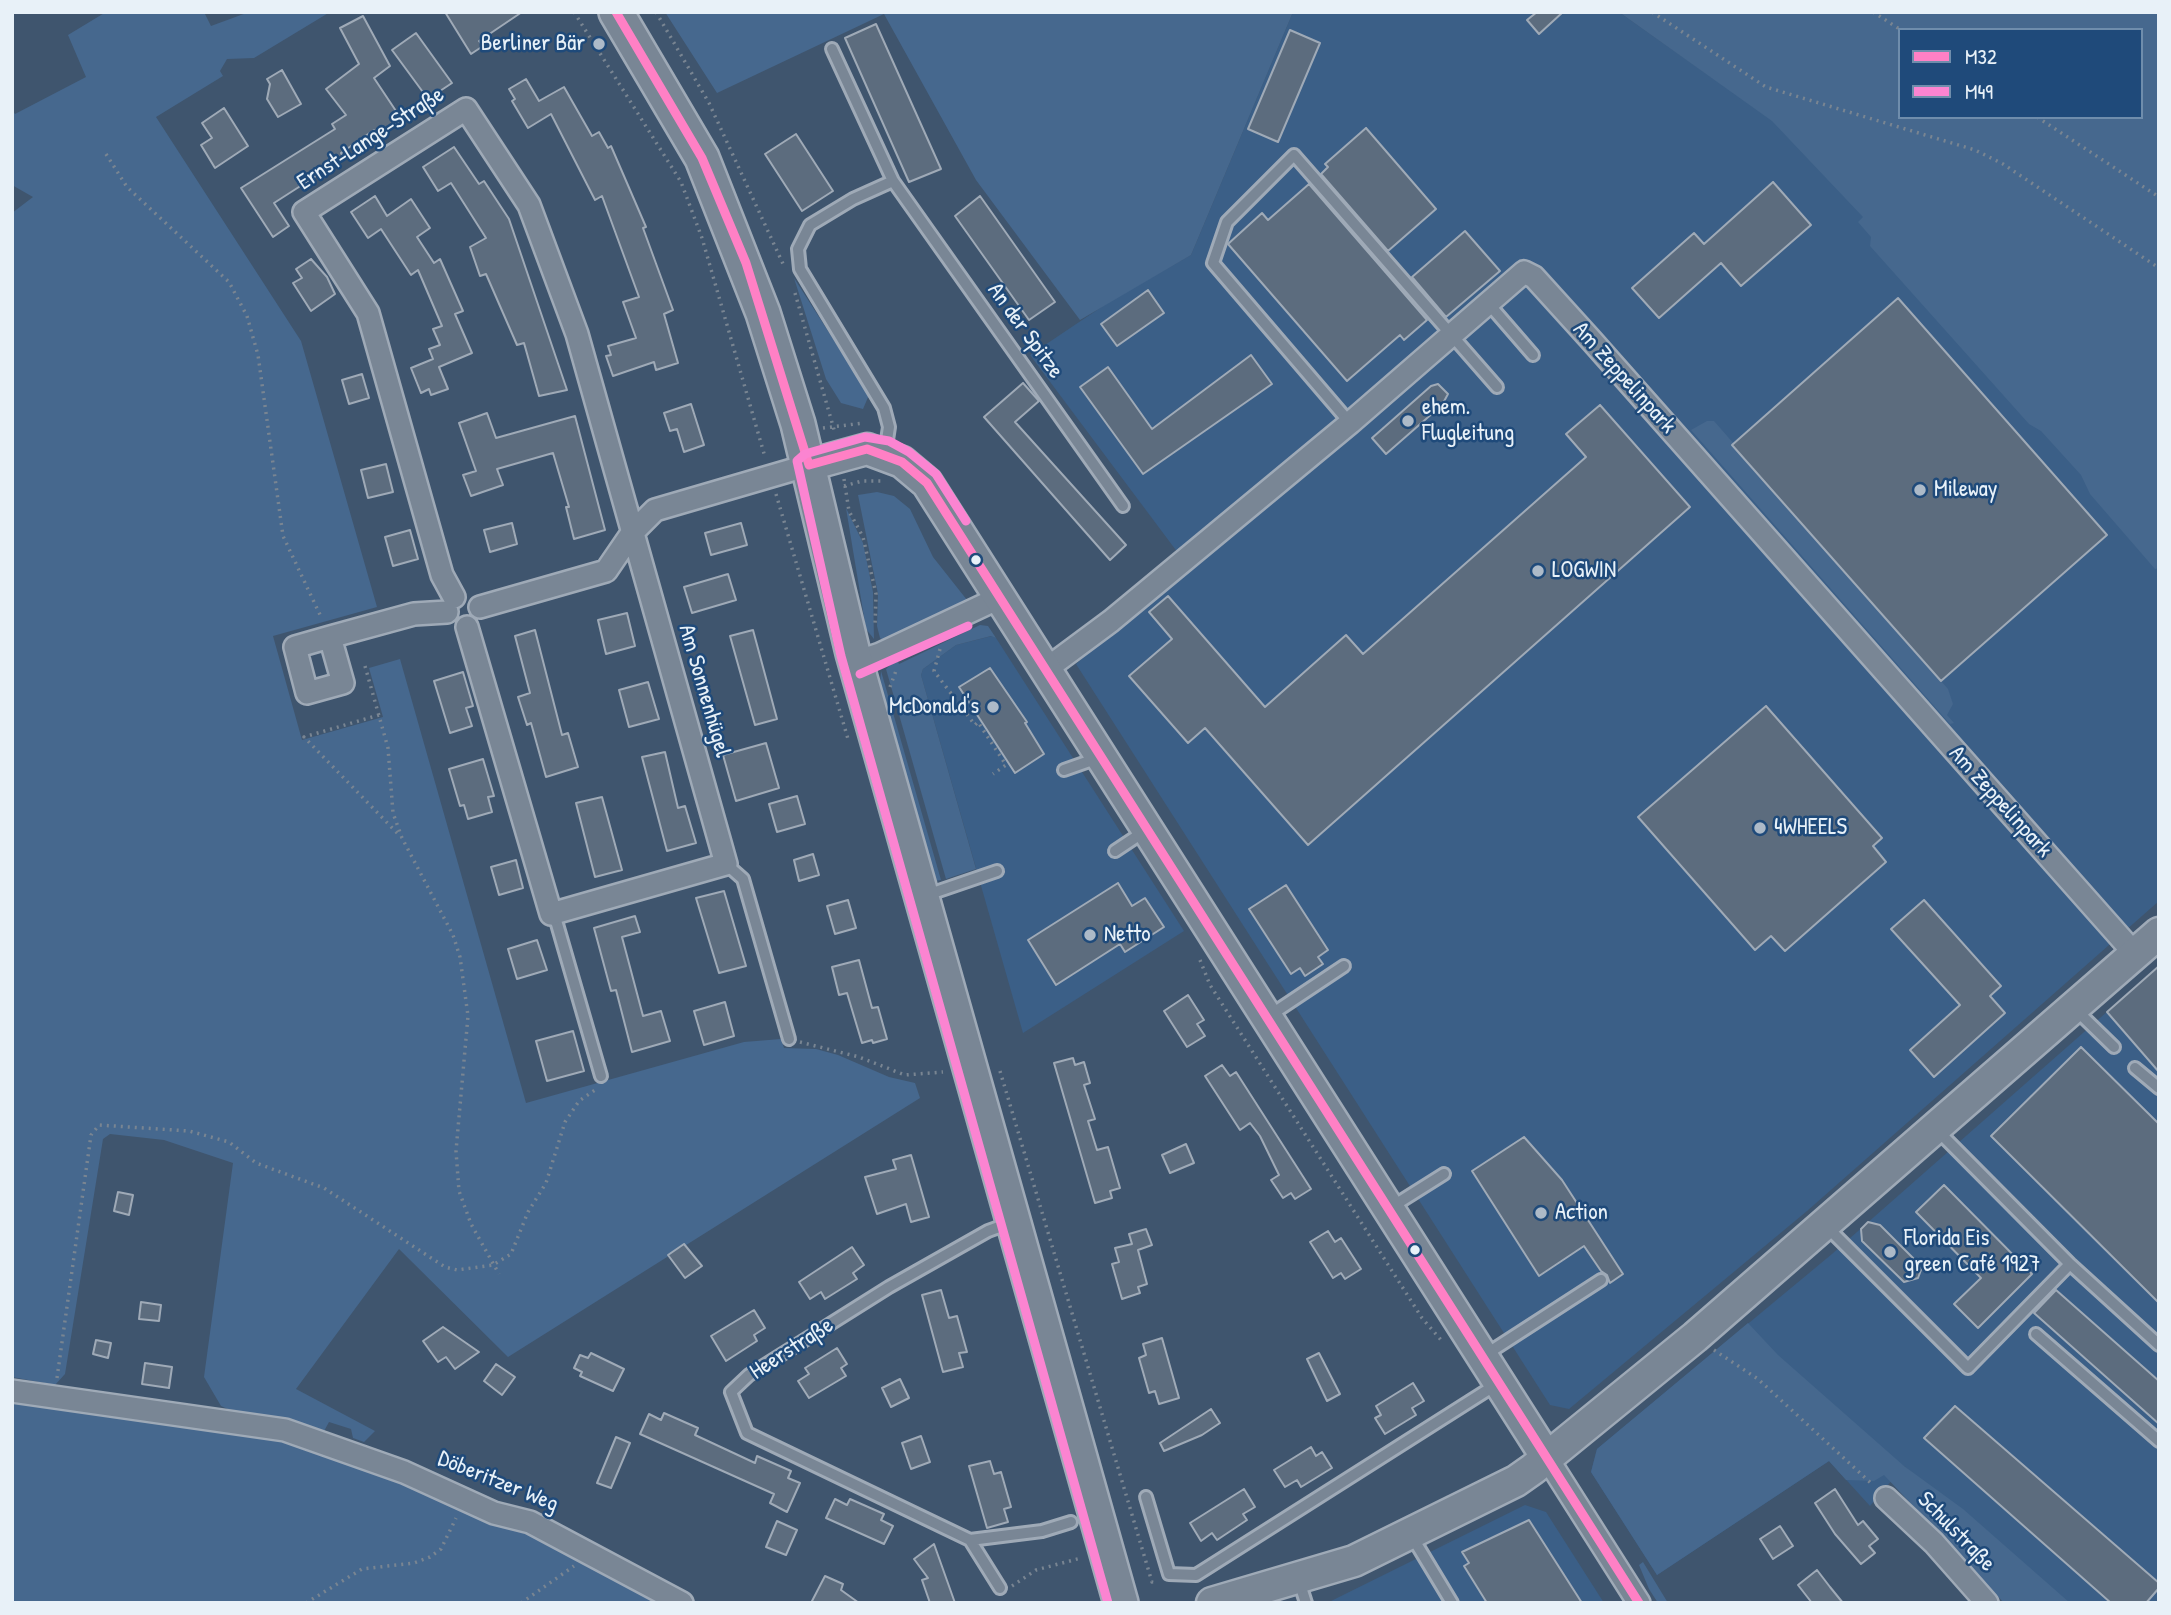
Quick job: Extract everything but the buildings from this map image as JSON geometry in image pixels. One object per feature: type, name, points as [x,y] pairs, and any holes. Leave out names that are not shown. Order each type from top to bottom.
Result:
[{"type":"main road","points":[[616,12],[702,158],[746,263],[809,465],[879,659],[921,897],[1121,1603]]},
{"type":"main road","points":[[809,465],[867,449],[885,453],[902,462],[927,483],[1547,1458]]},
{"type":"main road","points":[[1212,1603],[1302,1590],[1354,1561],[1516,1481],[1695,1337],[2159,933]]},
{"type":"street","name":"Ernst-Lange-Straße","points":[[451,604],[368,313],[304,212],[466,109],[529,205],[576,334],[632,533]]},
{"type":"street","name":"Am Zeppelinpark","points":[[1045,670],[1111,621],[1350,423],[1524,272],[1534,277],[2135,954]]},
{"type":"street","points":[[480,607],[606,571],[632,533],[655,510],[809,465]]},
{"type":"street","name":"Am Sonnenhügel","points":[[632,533],[726,864]]},
{"type":"street","points":[[327,631],[414,614],[451,604],[470,595],[480,607],[478,620],[467,627],[453,624],[451,604]]},
{"type":"street","points":[[879,659],[999,597]]},
{"type":"street","points":[[467,627],[551,914],[726,864]]},
{"type":"street","name":"Döberitzer Weg","points":[[12,1391],[285,1430],[404,1472],[467,1501],[530,1522],[682,1603]]},
{"type":"street","points":[[1547,1458],[1639,1603]]},
{"type":"street","name":"Schulstraße","points":[[1886,1498],[1934,1544],[1987,1603]]},
{"type":"lane","name":"An der Spitze","points":[[832,49],[893,181],[1123,506]]},
{"type":"lane","points":[[1350,423],[1213,263],[1227,222],[1294,155],[1497,387]]},
{"type":"lane","points":[[885,453],[889,427],[884,408],[800,269],[798,249],[810,225],[853,199],[893,181]]},
{"type":"lane","points":[[1488,303],[1533,355]]},
{"type":"lane","points":[[1064,770],[1100,757]]},
{"type":"lane","points":[[1115,851],[1146,830]]},
{"type":"lane","name":"Am Sonnenhügel","points":[[726,864],[743,879],[789,1039]]},
{"type":"lane","points":[[921,897],[997,872]]},
{"type":"lane","points":[[551,914],[557,924],[600,1081]]},
{"type":"lane","points":[[1266,1017],[1344,966]]},
{"type":"lane","points":[[2073,1007],[2114,1047]]},
{"type":"lane","points":[[2135,1068],[2159,1088]]},
{"type":"lane","points":[[1936,1129],[2070,1264],[2159,1345]]},
{"type":"lane","points":[[1388,1209],[1444,1174]]},
{"type":"lane","name":"Heerstraße","points":[[970,1540],[747,1433],[731,1392],[749,1375],[889,1287],[988,1231],[1013,1222]]},
{"type":"lane","points":[[1825,1226],[1968,1368],[2070,1264]]},
{"type":"lane","points":[[1483,1357],[1601,1280]]},
{"type":"lane","points":[[2036,1334],[2159,1441]]},
{"type":"lane","points":[[1146,1497],[1169,1574],[1196,1574],[1499,1382]]},
{"type":"lane","points":[[1000,1588],[970,1540],[1042,1531],[1071,1522]]},
{"type":"lane","points":[[1410,1533],[1452,1603]]},
{"type":"path","points":[[574,12],[681,182],[702,238],[771,478]]},
{"type":"path","points":[[656,12],[709,103],[787,275]]},
{"type":"path","points":[[1652,12],[1766,87],[1975,150],[2003,164],[2159,268]]},
{"type":"path","points":[[1873,12],[1898,28]]},
{"type":"path","points":[[2040,119],[2159,197]]},
{"type":"path","points":[[106,154],[127,187],[229,282],[247,316],[258,355],[283,536],[327,631]]},
{"type":"path","points":[[793,287],[832,415]]},
{"type":"path","points":[[848,500],[849,510],[863,537],[876,594],[879,659],[889,689],[879,659]]},
{"type":"path","points":[[937,659],[934,671],[975,725],[978,722],[1006,765],[993,774]]},
{"type":"path","points":[[365,666],[388,748],[393,813],[402,838],[453,935],[460,957],[468,1016],[456,1151],[459,1191],[471,1224],[499,1274]]},
{"type":"path","points":[[379,715],[304,737],[402,838]]},
{"type":"path","points":[[789,1039],[859,1057],[905,1074],[943,1072]]},
{"type":"path","points":[[998,1063],[1152,1582]]},
{"type":"path","points":[[54,1396],[91,1135],[99,1125],[189,1131],[229,1142],[256,1163],[324,1188],[445,1267],[457,1270],[493,1265],[510,1254],[528,1212],[546,1184],[565,1122],[579,1101],[600,1081]]},
{"type":"path","points":[[1695,1337],[1759,1380],[1886,1498]]},
{"type":"path","points":[[306,1603],[321,1597],[362,1569],[414,1563],[437,1553],[467,1501]]},
{"type":"path","points":[[521,1603],[592,1553]]},
{"type":"path","points":[[1000,1588],[1014,1586],[1036,1570],[1081,1558]]},
{"type":"shaded area","points":[[106,12],[204,12],[211,26],[249,12],[330,12],[254,58],[227,59],[220,71],[223,76],[156,117],[301,341],[377,607],[273,636],[302,740],[383,717],[369,668],[400,659],[526,1103],[744,1042],[781,1039],[784,1048],[816,1049],[838,1055],[889,1077],[915,1083],[920,1098],[508,1357],[399,1249],[296,1389],[375,1431],[364,1442],[353,1438],[351,1429],[329,1422],[323,1433],[241,1415],[221,1406],[204,1377],[233,1163],[164,1140],[110,1134],[103,1139],[65,1374],[55,1385],[12,1377],[12,213],[33,197],[12,185],[12,110],[15,114],[86,77],[68,35]]},
{"type":"shaded area","points":[[665,12],[1293,12],[1191,255],[1080,320],[976,180],[884,14],[717,93]]},
{"type":"shaded area","points":[[1293,12],[1619,12],[1772,120],[2159,523],[2159,901],[1807,1211],[1569,1409],[1550,1405],[1076,664],[1187,565],[1030,355],[1112,300],[1191,255]]},
{"type":"shaded area","points":[[1619,12],[2159,12],[2159,568],[2155,569],[2090,494],[2081,475],[2041,431],[2029,424],[1870,246],[1871,237],[1858,222],[1863,217],[1772,121]]},
{"type":"shaded area","points":[[794,278],[869,395],[863,409],[841,403],[826,379]]},
{"type":"shaded area","points":[[1707,421],[1714,421],[1948,689],[1953,704],[1947,715],[1954,723],[1950,724],[1691,430]]},
{"type":"shaded area","points":[[877,492],[894,496],[910,509],[933,557],[967,600],[885,642],[880,638],[877,626],[878,594],[858,495]]},
{"type":"shaded area","points":[[846,508],[863,543],[873,592],[874,639],[866,629]]},
{"type":"shaded area","points":[[980,625],[988,626],[996,638],[991,636],[956,645],[923,669],[921,675],[976,869],[946,879],[886,669],[897,659],[899,664]]},
{"type":"shaded area","points":[[992,636],[996,638],[1184,931],[1023,1033],[921,675],[923,669],[956,645]]},
{"type":"shaded area","points":[[881,671],[941,880],[935,881],[880,684]]},
{"type":"shaded area","points":[[2159,966],[2159,1603],[2059,1603],[1904,1466],[1870,1506],[1829,1461],[1657,1575],[1591,1472],[1597,1449],[1832,1254]]},
{"type":"shaded area","points":[[1748,1323],[1778,1355],[1904,1466],[1963,1509],[2070,1603],[2004,1603],[1884,1475],[1874,1481],[1846,1480],[1829,1461],[1657,1575],[1591,1472],[1597,1449]]},
{"type":"shaded area","points":[[12,1400],[295,1439],[558,1540],[666,1603],[12,1603]]},
{"type":"shaded area","points":[[1525,1505],[1546,1512],[1604,1603],[1327,1603]]},
{"type":"shaded area","points":[[1643,1562],[1668,1603],[1658,1603],[1649,1589],[1639,1565]]},
{"type":"transit line","name":"M32","points":[[616,12],[702,158],[746,263],[809,465]]},
{"type":"transit line","name":"M49","points":[[966,521],[936,474],[909,452],[889,441],[865,437],[805,454],[797,461],[841,656],[1108,1603]]},
{"type":"transit line","name":"M32","points":[[809,465],[867,449],[902,462],[927,483],[1639,1603]]},
{"type":"transit line","name":"M49","points":[[860,674],[968,626]]},
{"type":"place","name":"Berliner Bär","points":[[599,44]]},
{"type":"place","name":"ehem. Flugleitung","points":[[1408,421]]},
{"type":"place","name":"Mileway","points":[[1920,490]]},
{"type":"place","name":"LOGWIN","points":[[1538,571]]},
{"type":"place","name":"McDonald's","points":[[993,707]]},
{"type":"place","name":"4WHEELS","points":[[1760,828]]},
{"type":"place","name":"Netto","points":[[1090,935]]},
{"type":"place","name":"Action","points":[[1541,1213]]},
{"type":"place","name":"Florida Eis green Café 1927","points":[[1890,1252]]}]
